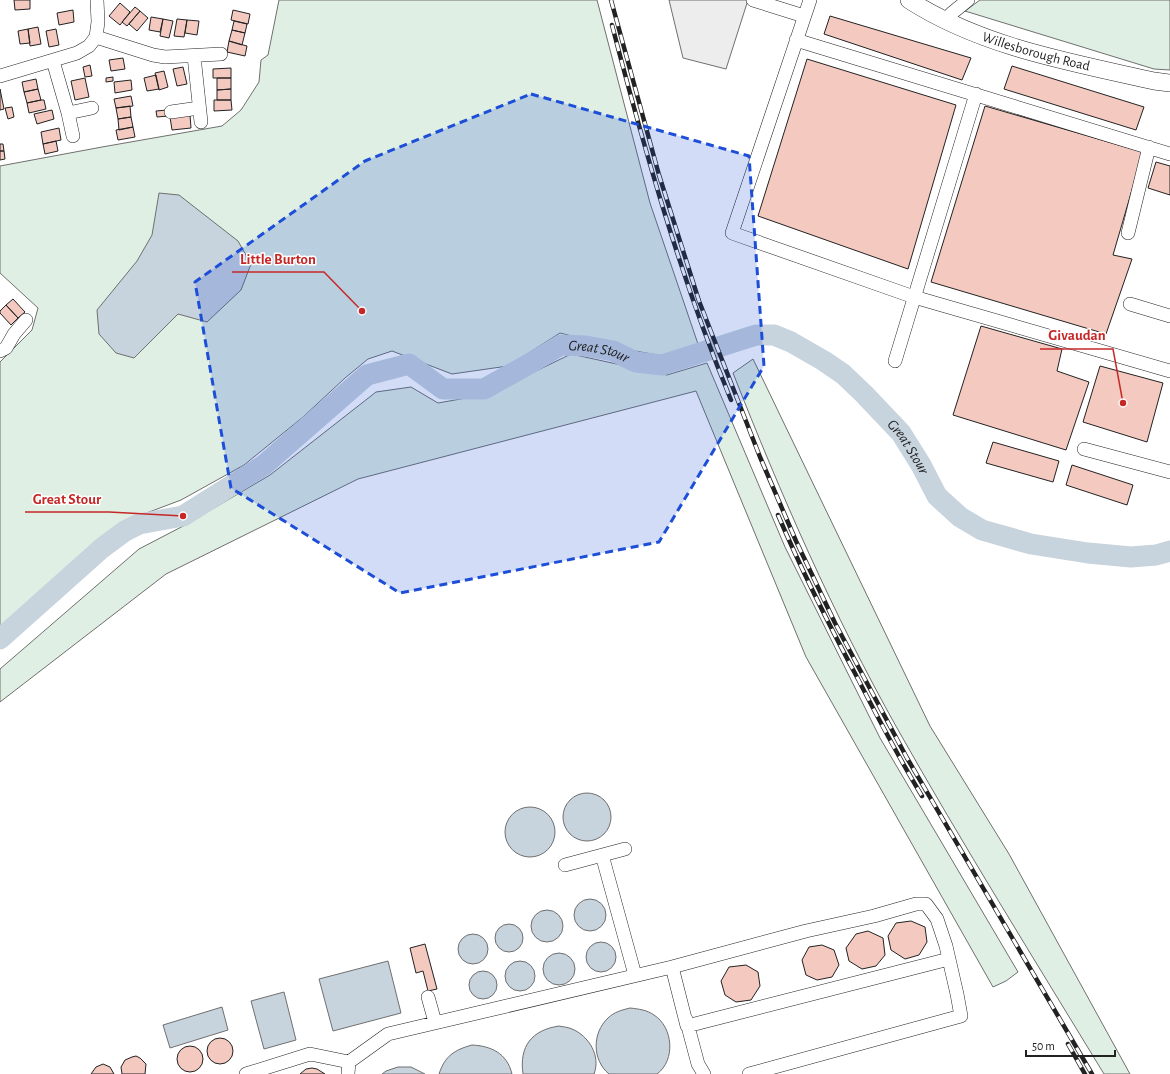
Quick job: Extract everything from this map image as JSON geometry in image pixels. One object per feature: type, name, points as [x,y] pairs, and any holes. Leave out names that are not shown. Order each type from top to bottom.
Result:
[{"type":"main road","name":"Willesborough Road","points":[[909,0],[945,20],[984,37],[1038,55],[1154,81],[1170,83]]},
{"type":"street","points":[[0,76],[77,53],[89,46],[96,38],[98,22],[97,0]]},
{"type":"street","points":[[753,0],[804,16]]},
{"type":"street","points":[[810,0],[732,233],[914,297],[1170,371]]},
{"type":"street","points":[[945,20],[968,0]]},
{"type":"street","points":[[96,38],[165,58],[221,54]]},
{"type":"street","points":[[796,40],[1170,154]]},
{"type":"street","points":[[194,56],[201,122]]},
{"type":"street","points":[[53,61],[68,113],[72,136]]},
{"type":"street","points":[[895,361],[976,94]]},
{"type":"street","points":[[68,113],[92,108]]},
{"type":"street","points":[[171,112],[199,108]]},
{"type":"street","points":[[1128,233],[1149,147]]},
{"type":"street","points":[[1130,304],[1170,316]]},
{"type":"street","points":[[0,351],[6,348],[14,334],[26,320]]},
{"type":"street","points":[[1084,449],[1170,472]]},
{"type":"street","points":[[565,865],[625,849]]},
{"type":"street","points":[[602,855],[635,975]]},
{"type":"street","points":[[246,1074],[310,1054],[348,1068],[388,1034],[672,967],[806,931],[874,916],[916,904],[926,904],[937,920],[949,959],[960,1016],[749,1074]]},
{"type":"street","points":[[687,1026],[949,959]]},
{"type":"street","points":[[672,967],[698,1064],[704,1074]]},
{"type":"street","points":[[428,997],[435,1022]]},
{"type":"highlighted area","points":[[531,94],[749,156],[764,366],[659,542],[400,593],[231,488],[195,282],[365,161]]},
{"type":"green space","points":[[279,0],[597,0],[650,203],[698,344],[663,356],[624,349],[560,333],[508,366],[452,374],[392,351],[368,359],[303,417],[244,465],[181,500],[128,520],[84,555],[0,631],[0,362],[32,330],[38,308],[0,273],[0,166],[222,126],[241,110],[259,82],[261,60],[268,55]]},
{"type":"green space","points":[[980,0],[1170,0],[1170,70],[1154,69],[965,11]]},
{"type":"green space","points":[[571,354],[667,375],[707,363],[785,547],[880,738],[1018,972],[1006,981],[993,987],[806,657],[696,391],[358,479],[166,574],[0,702],[0,669],[139,549],[187,524],[270,475],[376,392],[411,387],[438,403],[489,394]]},
{"type":"green space","points":[[753,359],[930,726],[1009,854],[1130,1074],[1104,1074],[947,815],[897,728],[851,642],[789,509],[733,373]]},
{"type":"shaded area","points":[[669,0],[748,0],[726,69],[683,58]]},
{"type":"shaded area","points":[[159,193],[179,195],[238,241],[251,264],[241,290],[207,322],[178,314],[134,358],[116,353],[99,334],[97,310],[137,261],[152,235]]},
{"type":"shaded area","points":[[582,793],[592,793],[601,797],[607,803],[611,812],[611,822],[607,831],[601,837],[592,841],[582,841],[573,837],[567,831],[563,822],[563,812],[567,803],[573,797]]},
{"type":"shaded area","points":[[530,807],[539,809],[550,818],[555,832],[553,841],[544,852],[530,857],[521,855],[510,846],[505,832],[507,823],[516,812]]},
{"type":"shaded area","points":[[587,899],[593,899],[603,906],[606,915],[605,921],[599,928],[593,931],[587,931],[577,924],[574,918],[574,912],[581,902]]},
{"type":"shaded area","points":[[547,910],[553,911],[560,917],[563,926],[562,932],[556,939],[547,942],[541,941],[534,935],[531,926],[532,920],[538,913]]},
{"type":"shaded area","points":[[509,924],[519,928],[523,938],[519,948],[509,952],[499,948],[495,938],[499,928]]},
{"type":"shaded area","points":[[473,934],[484,938],[488,949],[484,960],[473,964],[462,960],[458,949],[462,938]]},
{"type":"shaded area","points":[[601,942],[612,946],[616,957],[612,968],[601,972],[590,968],[586,957],[590,946]]},
{"type":"shaded area","points":[[556,953],[562,953],[571,957],[575,969],[571,981],[562,985],[556,985],[547,981],[543,972],[543,966],[547,957]]},
{"type":"shaded area","points":[[388,961],[401,1013],[333,1031],[319,979]]},
{"type":"shaded area","points":[[520,961],[526,962],[534,970],[534,982],[526,990],[520,991],[514,990],[506,982],[505,976],[506,970],[514,962]]},
{"type":"shaded area","points":[[483,971],[493,975],[497,985],[493,995],[483,999],[473,995],[469,985],[473,975]]},
{"type":"shaded area","points":[[284,992],[296,1040],[264,1049],[251,1001]]},
{"type":"shaded area","points":[[222,1007],[228,1030],[170,1048],[163,1025]]},
{"type":"shaded area","points":[[630,1008],[651,1013],[660,1020],[665,1027],[670,1044],[669,1052],[667,1061],[657,1074],[609,1074],[599,1061],[596,1046],[599,1031],[603,1024],[613,1014]]},
{"type":"shaded area","points":[[559,1026],[570,1028],[584,1036],[595,1054],[596,1067],[594,1074],[523,1074],[523,1055],[529,1041],[541,1031]]},
{"type":"shaded area","points":[[472,1045],[486,1047],[497,1052],[506,1061],[512,1074],[439,1074],[447,1058],[460,1049]]},
{"type":"shaded area","points":[[398,1067],[411,1067],[425,1074],[382,1074]]},
{"type":"building","points":[[14,0],[30,0],[30,9],[15,10]]},
{"type":"building","points":[[120,3],[130,12],[120,25],[109,16]]},
{"type":"building","points":[[135,7],[140,11],[127,26],[122,22]]},
{"type":"building","points":[[73,10],[74,22],[59,25],[57,13]]},
{"type":"building","points":[[233,10],[250,14],[248,24],[231,20]]},
{"type":"building","points":[[140,11],[148,18],[137,31],[129,24]]},
{"type":"building","points":[[830,16],[971,58],[962,80],[824,34]]},
{"type":"building","points":[[151,17],[163,19],[160,32],[149,30]]},
{"type":"building","points":[[163,19],[173,21],[169,38],[160,36]]},
{"type":"building","points":[[177,19],[187,20],[184,37],[174,36]]},
{"type":"building","points":[[187,20],[199,21],[197,35],[185,33]]},
{"type":"building","points":[[234,21],[247,24],[245,33],[232,30]]},
{"type":"building","points":[[38,27],[41,44],[30,46],[28,29]]},
{"type":"building","points":[[28,29],[30,43],[20,44],[18,31]]},
{"type":"building","points":[[56,29],[59,45],[49,47],[46,31]]},
{"type":"building","points":[[232,30],[245,33],[242,45],[229,41]]},
{"type":"building","points":[[229,41],[247,46],[245,56],[227,52]]},
{"type":"building","points":[[123,58],[125,69],[111,71],[109,60]]},
{"type":"building","points":[[807,59],[956,105],[908,269],[758,216]]},
{"type":"building","points":[[90,65],[92,76],[85,77],[83,67]]},
{"type":"building","points":[[1012,66],[1144,107],[1136,130],[1004,89]]},
{"type":"building","points":[[183,67],[187,84],[177,86],[173,69]]},
{"type":"building","points":[[231,68],[231,78],[213,78],[213,69]]},
{"type":"building","points":[[164,71],[168,87],[159,90],[155,73]]},
{"type":"building","points":[[156,75],[159,89],[147,91],[144,78]]},
{"type":"building","points":[[113,77],[113,81],[106,82],[106,78]]},
{"type":"building","points":[[85,78],[89,97],[75,100],[71,81]]},
{"type":"building","points":[[217,78],[231,78],[231,89],[217,90]]},
{"type":"building","points":[[36,79],[38,89],[24,92],[22,82]]},
{"type":"building","points":[[131,80],[132,90],[115,93],[114,82]]},
{"type":"building","points":[[0,89],[4,109],[0,110]]},
{"type":"building","points":[[38,89],[41,100],[27,103],[24,92]]},
{"type":"building","points":[[231,89],[231,100],[217,100],[217,90]]},
{"type":"building","points":[[131,96],[133,106],[116,108],[114,99]]},
{"type":"building","points":[[44,100],[46,109],[29,113],[27,103]]},
{"type":"building","points":[[214,100],[231,100],[232,110],[214,111]]},
{"type":"building","points":[[130,106],[131,117],[118,119],[116,108]]},
{"type":"building","points":[[985,106],[1143,152],[1113,255],[1132,259],[1106,334],[931,282]]},
{"type":"building","points":[[12,107],[14,117],[8,119],[5,108]]},
{"type":"building","points":[[52,110],[54,119],[37,124],[34,114]]},
{"type":"building","points":[[167,110],[168,116],[157,117],[156,111]]},
{"type":"building","points":[[190,115],[191,128],[172,130],[170,117]]},
{"type":"building","points":[[131,117],[133,127],[119,130],[118,119]]},
{"type":"building","points":[[133,127],[135,137],[118,140],[116,130]]},
{"type":"building","points":[[59,128],[61,140],[43,144],[41,132]]},
{"type":"building","points":[[56,141],[58,151],[45,154],[43,144]]},
{"type":"building","points":[[0,144],[3,144],[4,151],[0,151]]},
{"type":"building","points":[[0,151],[4,151],[5,159],[0,160]]},
{"type":"building","points":[[1156,162],[1170,166],[1170,195],[1148,188]]},
{"type":"building","points":[[13,299],[25,312],[18,318],[6,305]]},
{"type":"building","points":[[6,305],[18,318],[11,325],[0,313]]},
{"type":"building","points":[[981,326],[1062,349],[1057,371],[1089,382],[1066,450],[953,415]]},
{"type":"building","points":[[1100,366],[1163,383],[1147,442],[1083,422]]},
{"type":"building","points":[[993,442],[1059,461],[1053,482],[986,463]]},
{"type":"building","points":[[1072,465],[1133,485],[1127,505],[1066,485]]},
{"type":"building","points":[[911,921],[925,927],[927,942],[919,955],[905,959],[891,950],[888,936],[896,923]]},
{"type":"building","points":[[868,931],[883,938],[885,955],[876,966],[862,969],[849,961],[846,948],[856,934]]},
{"type":"building","points":[[425,944],[437,989],[428,991],[423,971],[416,973],[410,948]]},
{"type":"building","points":[[822,945],[834,950],[839,965],[832,977],[817,980],[806,975],[802,960],[809,947]]},
{"type":"building","points":[[746,965],[758,972],[760,986],[751,1000],[736,1002],[725,995],[721,981],[729,967]]},
{"type":"building","points":[[220,1038],[229,1042],[233,1051],[229,1060],[220,1064],[211,1060],[207,1051],[211,1042]]},
{"type":"building","points":[[190,1046],[199,1050],[203,1059],[199,1068],[190,1072],[181,1068],[177,1059],[181,1050]]},
{"type":"building","points":[[136,1056],[146,1064],[145,1074],[122,1074],[121,1067],[125,1060]]},
{"type":"building","points":[[103,1064],[110,1067],[114,1074],[91,1074],[96,1067]]},
{"type":"building","points":[[312,1068],[325,1074],[300,1074],[306,1069]]},
{"type":"waterway","name":"Great Stour","points":[[0,639],[102,548],[125,531],[139,524],[183,516],[264,465],[367,375],[409,364],[443,389],[484,389],[561,345],[586,346],[613,351],[636,362],[662,365],[756,335],[774,335],[791,342],[843,374],[901,433],[921,465],[937,496],[960,517],[982,530],[1031,544],[1088,553],[1131,557],[1156,555],[1170,551]]},
{"type":"railway","points":[[611,0],[659,175],[699,301],[760,457],[796,541],[835,623],[907,758],[1092,1074]]},
{"type":"railway","points":[[612,25],[637,120],[665,215],[696,308],[731,400]]},
{"type":"railway","points":[[778,515],[806,577],[837,638],[889,738],[922,796]]},
{"type":"railway","points":[[1068,1044],[1085,1074]]},
{"type":"place","name":"Little Burton","points":[[362,311]]},
{"type":"place","name":"Givaudan","points":[[1123,403]]},
{"type":"place","name":"Great Stour","points":[[183,516]]}]
